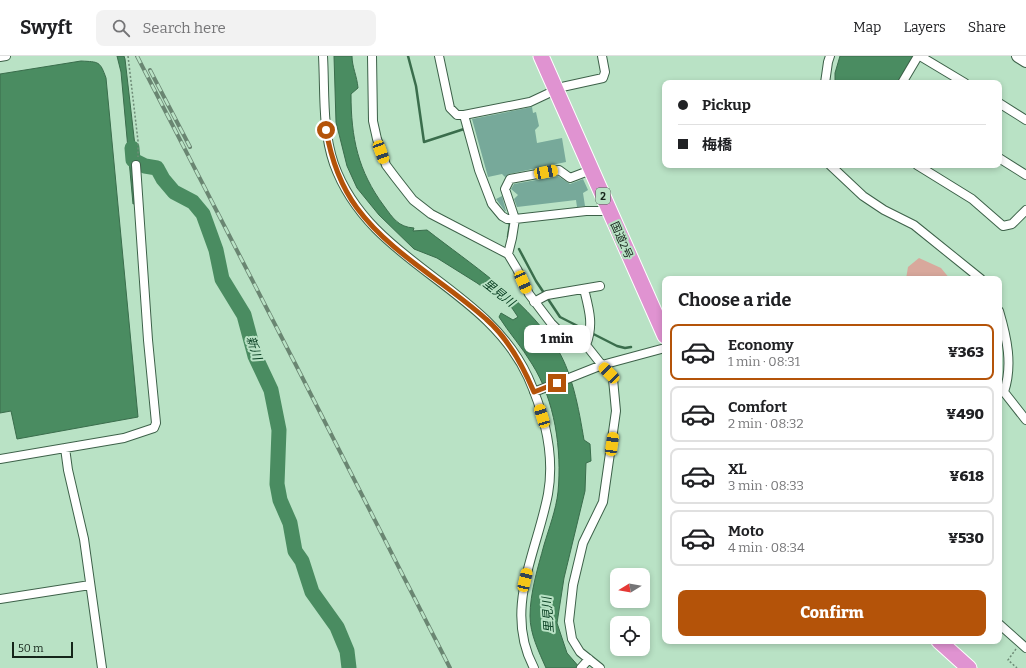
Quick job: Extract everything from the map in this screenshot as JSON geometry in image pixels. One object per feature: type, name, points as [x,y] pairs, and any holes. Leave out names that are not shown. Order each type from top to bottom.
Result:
[{"type":"highway","name":"国道2号","points":[[541,56],[662,329]]},
{"type":"highway","points":[[942,644],[969,668]]},
{"type":"street","points":[[0,57],[6,56]]},
{"type":"street","points":[[323,56],[326,130],[334,163],[347,193],[357,208],[384,239],[487,320],[519,361],[535,392],[548,439],[549,474],[544,511],[522,594],[521,623],[523,637],[534,668]]},
{"type":"street","points":[[372,56],[373,122],[377,139],[386,164],[413,200],[431,214],[508,254],[534,302],[551,324],[560,332],[586,345],[598,366],[613,379],[616,411],[603,502],[583,543],[573,584],[569,621],[572,639],[585,664],[600,668]]},
{"type":"street","points":[[439,56],[450,108],[457,115],[464,115],[530,102],[555,89],[574,83],[603,78],[605,72],[602,56]]},
{"type":"street","points":[[825,80],[830,56]]},
{"type":"street","points":[[904,80],[919,56],[960,80]]},
{"type":"street","points":[[1018,56],[1026,61]]},
{"type":"street","points":[[1002,105],[1026,120]]},
{"type":"street","points":[[464,115],[478,164],[492,204],[502,216],[507,219],[515,219],[586,211],[610,211]]},
{"type":"street","points":[[1002,160],[1026,175]]},
{"type":"street","points":[[0,459],[124,438],[154,428],[156,423],[148,340],[136,163]]},
{"type":"street","points":[[833,168],[863,196],[884,210],[914,225],[976,276]]},
{"type":"street","points":[[922,168],[972,199],[1003,226],[1012,224],[1024,215]]},
{"type":"street","points":[[508,254],[515,219],[505,189],[506,183],[510,179],[559,170],[570,178],[591,170]]},
{"type":"street","points":[[534,302],[545,296],[600,286]]},
{"type":"street","points":[[584,289],[591,321],[590,332],[586,345]]},
{"type":"street","points":[[1002,324],[1009,356],[1007,382],[1002,391],[1026,420]]},
{"type":"street","points":[[535,392],[598,366],[662,349]]},
{"type":"street","points":[[65,448],[68,470],[84,539],[102,668]]},
{"type":"street","points":[[0,599],[90,585]]},
{"type":"street","points":[[1002,627],[1023,646]]},
{"type":"path","points":[[128,56],[138,140],[136,163]]},
{"type":"path","points":[[1017,668],[1008,660],[1023,646]]},
{"type":"shaded area","points":[[919,258],[941,268],[948,276],[906,276],[908,267]]},
{"type":"water","points":[[117,56],[124,56],[125,59],[136,153],[132,164],[136,203],[133,204],[121,72]]},
{"type":"water","name":"里見川","points":[[334,56],[352,56],[358,88],[351,94],[351,110],[352,125],[358,153],[362,167],[375,193],[393,218],[404,226],[414,228],[413,231],[427,230],[495,282],[527,311],[541,327],[554,344],[566,365],[574,390],[584,440],[590,444],[591,461],[586,463],[585,491],[564,578],[557,623],[567,653],[580,668],[546,668],[535,643],[530,623],[531,598],[557,499],[559,459],[555,426],[546,393],[540,378],[524,352],[499,317],[501,313],[513,320],[518,317],[512,308],[477,283],[437,258],[414,249],[379,215],[357,188],[347,166],[336,122]]},
{"type":"water","points":[[840,56],[913,56],[899,80],[835,80],[835,73]]},
{"type":"water","points":[[81,61],[95,62],[100,65],[106,78],[138,417],[17,439],[11,411],[0,413],[0,74]]},
{"type":"building","points":[[532,107],[533,113],[536,112],[539,126],[535,130],[537,143],[562,138],[566,162],[509,174],[505,177],[502,174],[488,177],[472,119]]},
{"type":"building","points":[[558,176],[570,184],[583,179],[588,190],[583,193],[585,206],[577,207],[576,200],[517,207],[514,199],[518,195],[511,189],[514,184]]},
{"type":"building","points":[[502,196],[506,211],[496,199]]},
{"type":"waterway","points":[[408,56],[416,86],[424,142],[464,129],[465,131]]},
{"type":"waterway","name":"新川","points":[[132,148],[133,160],[145,166],[157,168],[163,179],[174,192],[193,202],[203,214],[216,250],[222,279],[244,315],[255,356],[271,390],[279,430],[277,484],[280,500],[290,523],[295,551],[302,561],[312,592],[337,627],[347,651],[349,668]]},
{"type":"waterway","points":[[488,204],[500,219]]},
{"type":"waterway","points":[[506,222],[510,224],[508,237]]},
{"type":"waterway","points":[[519,249],[536,281],[560,317],[617,346],[625,348],[631,347]]},
{"type":"railway","points":[[137,56],[450,668]]},
{"type":"railway","points":[[150,70],[190,147]]},
{"type":"route","points":[[326,130],[329,146],[340,178],[347,193],[369,223],[384,239],[487,320],[501,335],[519,361],[534,392],[557,383]]}]
